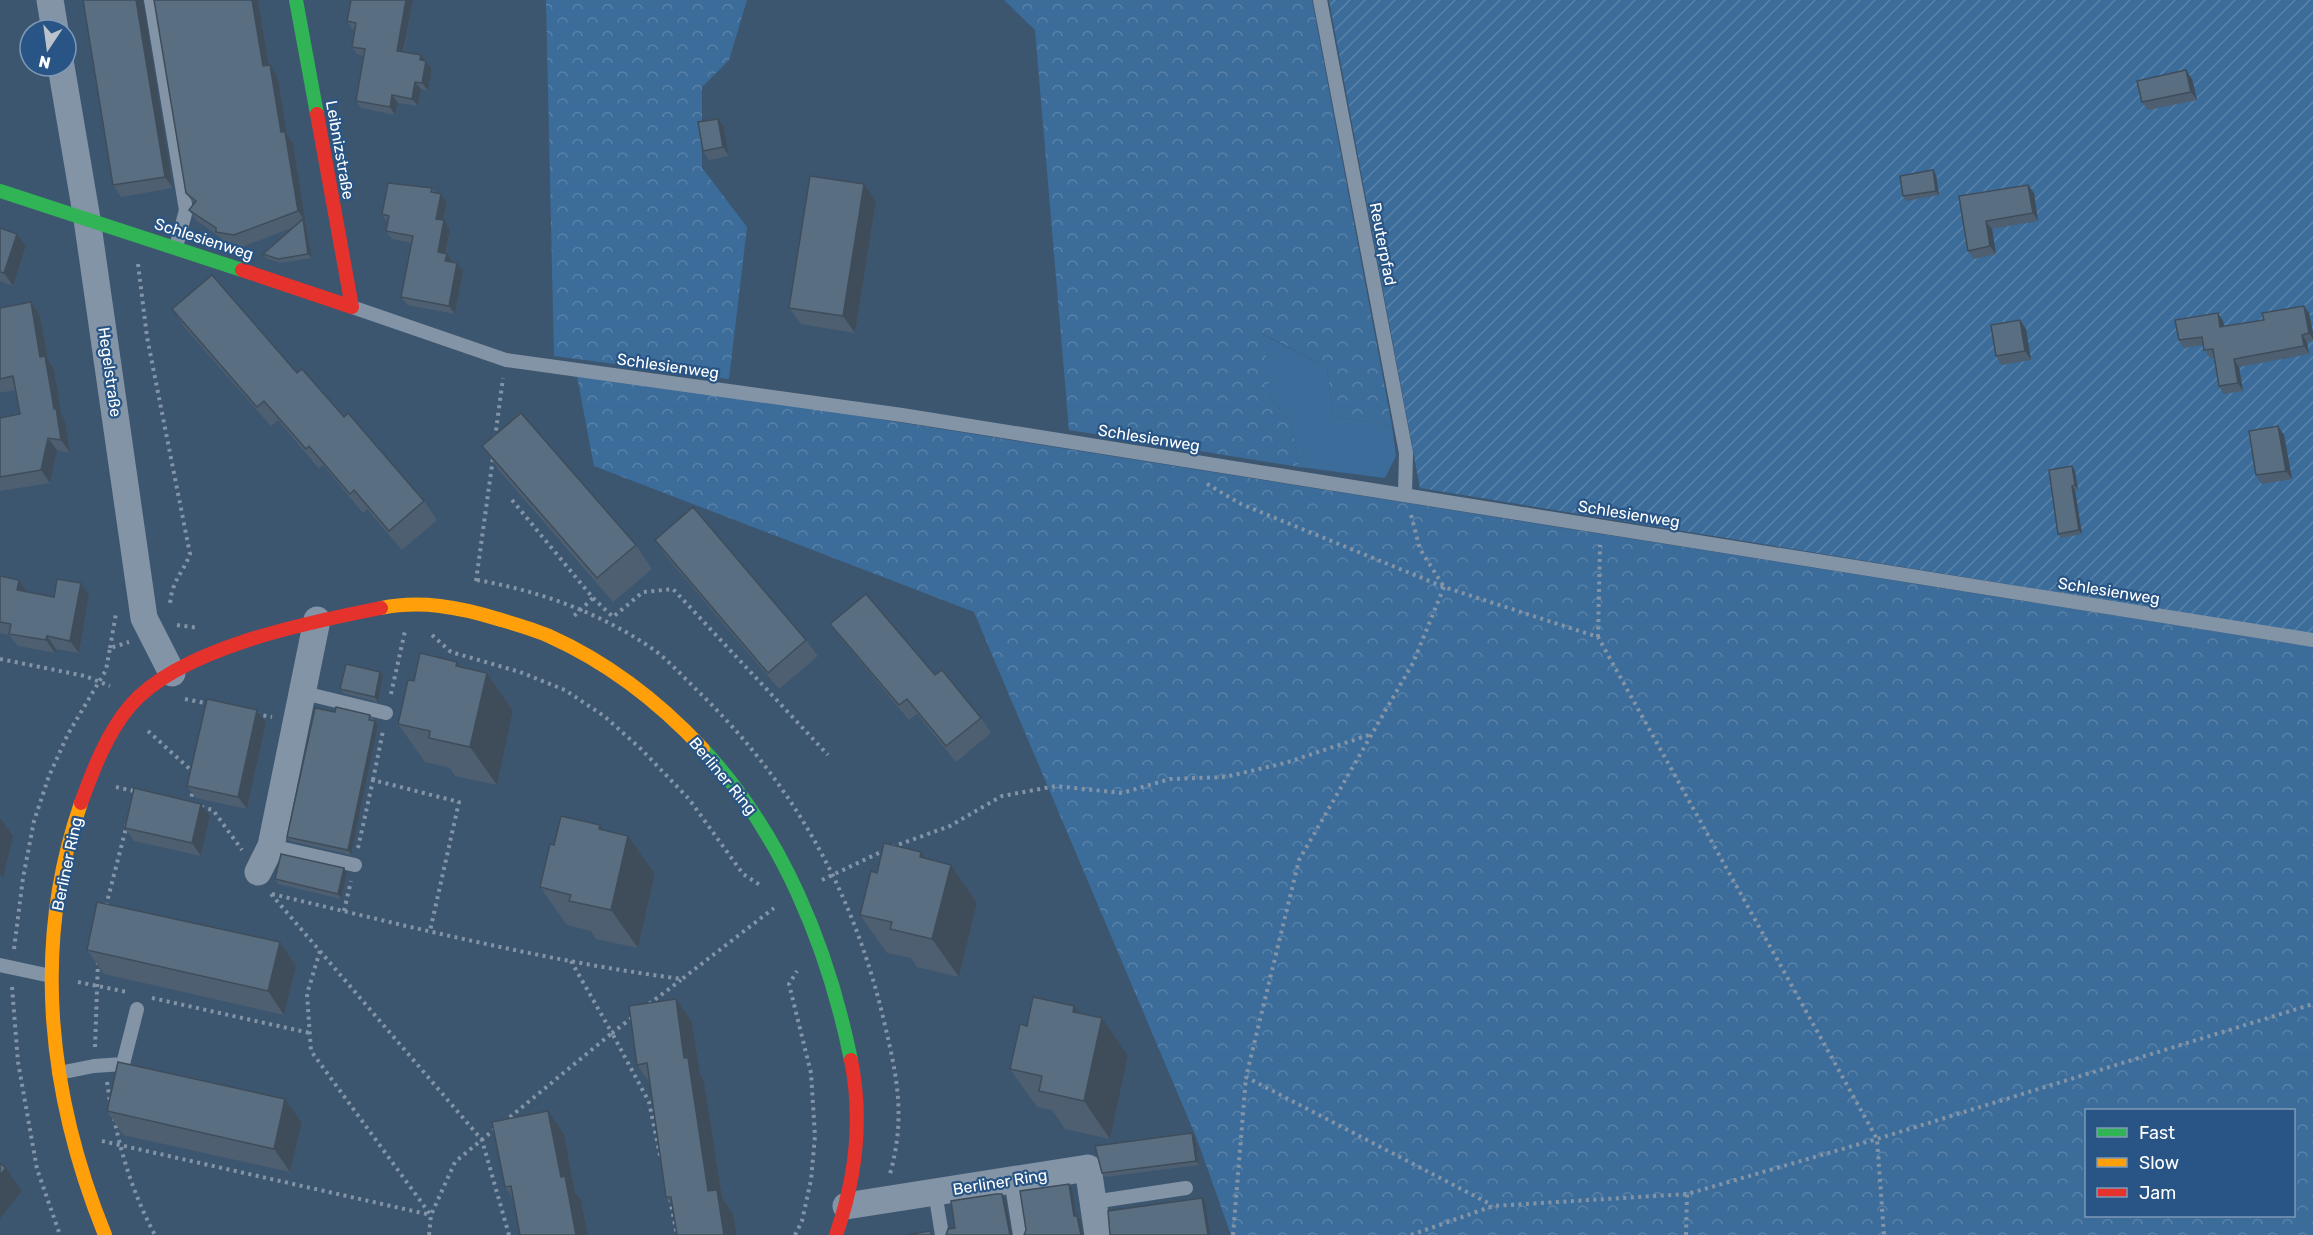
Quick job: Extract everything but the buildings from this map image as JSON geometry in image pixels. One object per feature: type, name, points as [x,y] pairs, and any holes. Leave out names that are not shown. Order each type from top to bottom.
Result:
[{"type":"street","points":[[50,0],[53,18]]},
{"type":"street","name":"Leibnizstraße","points":[[296,0],[352,307]]},
{"type":"street","name":"Hegelstraße","points":[[63,78],[87,219],[144,618],[159,628],[172,674]]},
{"type":"street","name":"Schlesienweg","points":[[0,191],[134,233],[352,307]]},
{"type":"street","name":"Berliner Ring","points":[[105,1235],[69,1133],[58,1073],[51,976],[58,888],[67,848],[89,781],[100,756],[129,707],[146,691],[172,674],[281,629],[317,620],[411,604],[470,611],[551,637],[596,662],[637,689],[669,716],[699,745],[756,815],[798,892],[828,972],[850,1063],[857,1107],[855,1154],[846,1206],[836,1235]]},
{"type":"street","points":[[265,883],[317,620]]},
{"type":"street","name":"Berliner Ring","points":[[846,1206],[1088,1168],[1098,1235]]},
{"type":"lane","points":[[151,0],[186,210],[176,247]]},
{"type":"lane","name":"Reuterpfad","points":[[1320,0],[1406,453],[1405,494]]},
{"type":"lane","name":"Schlesienweg","points":[[352,307],[506,360],[902,415],[2313,640]]},
{"type":"lane","points":[[304,693],[387,713]]},
{"type":"lane","points":[[271,846],[355,865]]},
{"type":"lane","points":[[0,965],[51,976]]},
{"type":"lane","points":[[58,1073],[94,1066],[123,1064],[139,1002]]},
{"type":"lane","points":[[1011,1180],[1020,1235]]},
{"type":"lane","points":[[1093,1202],[1186,1188]]},
{"type":"lane","points":[[935,1192],[942,1235]]},
{"type":"path","points":[[134,233],[147,337],[190,554],[171,586],[159,628]]},
{"type":"path","points":[[495,443],[506,360]]},
{"type":"path","points":[[470,611],[474,598],[493,454]]},
{"type":"path","points":[[1205,483],[1241,504],[1444,587],[1598,637]]},
{"type":"path","points":[[1405,494],[1420,549],[1444,587]]},
{"type":"path","points":[[512,500],[593,598],[614,617],[643,592],[673,589],[828,755]]},
{"type":"path","points":[[1600,526],[1598,637],[1877,1139],[1884,1235]]},
{"type":"path","points":[[1233,1235],[1246,1077],[1299,860],[1413,663],[1444,587]]},
{"type":"path","points":[[551,637],[593,598]]},
{"type":"path","points":[[344,911],[411,604]]},
{"type":"path","points":[[98,681],[106,670],[116,612]]},
{"type":"path","points":[[110,648],[139,640],[159,628],[208,629]]},
{"type":"path","points":[[433,635],[451,652],[520,672],[565,690],[604,716],[640,748],[688,799],[743,874],[760,884],[764,892]]},
{"type":"path","points":[[0,659],[85,676],[115,688],[129,707],[196,774],[199,763]]},
{"type":"path","points":[[146,691],[211,705]]},
{"type":"path","points":[[254,714],[297,722]]},
{"type":"path","points":[[832,875],[893,847],[950,826],[1002,796],[1056,786],[1122,793],[1170,778],[1225,777],[1285,763],[1372,734]]},
{"type":"path","points":[[373,780],[459,802],[430,931]]},
{"type":"path","points":[[89,781],[148,794]]},
{"type":"path","points":[[190,804],[194,784]]},
{"type":"path","points":[[179,801],[213,810],[265,883],[320,951],[482,1140],[509,1235]]},
{"type":"path","points":[[265,883],[344,911],[430,931],[571,960],[603,969],[682,979]]},
{"type":"path","points":[[647,1006],[798,892]]},
{"type":"path","points":[[769,900],[778,918]]},
{"type":"path","points":[[320,951],[307,994],[311,1052],[431,1215]]},
{"type":"path","points":[[571,960],[649,1102],[663,1169]]},
{"type":"path","points":[[795,1235],[802,1221],[811,1180],[815,1136],[811,1073],[789,984],[801,963]]},
{"type":"path","points":[[51,976],[130,993]]},
{"type":"path","points":[[139,1002],[310,1033]]},
{"type":"path","points":[[1411,1235],[1493,1206],[1687,1194],[1877,1139],[2313,1004]]},
{"type":"path","points":[[429,1235],[431,1215],[455,1162],[638,1012]]},
{"type":"path","points":[[1246,1077],[1493,1206]]},
{"type":"path","points":[[69,1133],[431,1215]]},
{"type":"path","points":[[668,1191],[677,1235]]},
{"type":"path","points":[[1686,1235],[1687,1194]]},
{"type":"green space","points":[[546,0],[747,0],[729,60],[702,87],[702,168],[747,227],[729,379],[554,356]]},
{"type":"green space","points":[[1004,0],[1312,0],[1392,426],[1333,416],[1327,367],[1263,334],[1271,398],[1291,424],[1299,467],[1069,430],[1035,30]]},
{"type":"green space","points":[[1329,0],[2313,0],[2313,634],[1420,488]]},
{"type":"green space","points":[[1262,334],[1327,367],[1333,416],[1392,426],[1396,456],[1385,478],[1299,467],[1291,424],[1271,398]]},
{"type":"green space","points":[[576,371],[2313,647],[2313,1235],[1231,1235],[1197,1139],[974,612],[594,466]]},
{"type":"traffic: fast","points":[[296,0],[317,114]]},
{"type":"traffic: fast","points":[[0,191],[242,270]]},
{"type":"traffic: fast","points":[[703,749],[731,782],[756,818],[798,894],[829,976],[851,1060]]},
{"type":"traffic: slow","points":[[381,608],[411,605],[454,608],[549,636],[571,646],[632,685],[703,749]]},
{"type":"traffic: slow","points":[[81,803],[65,857],[56,912],[52,967],[53,1021],[60,1076],[71,1130],[86,1183],[105,1235]]},
{"type":"traffic: jam","points":[[242,270],[352,307],[317,114]]},
{"type":"traffic: jam","points":[[81,803],[114,728],[130,706],[152,686],[180,668],[212,653],[247,641],[318,621],[381,608]]},
{"type":"traffic: jam","points":[[836,1235],[843,1214],[856,1149],[857,1105],[851,1060]]}]
